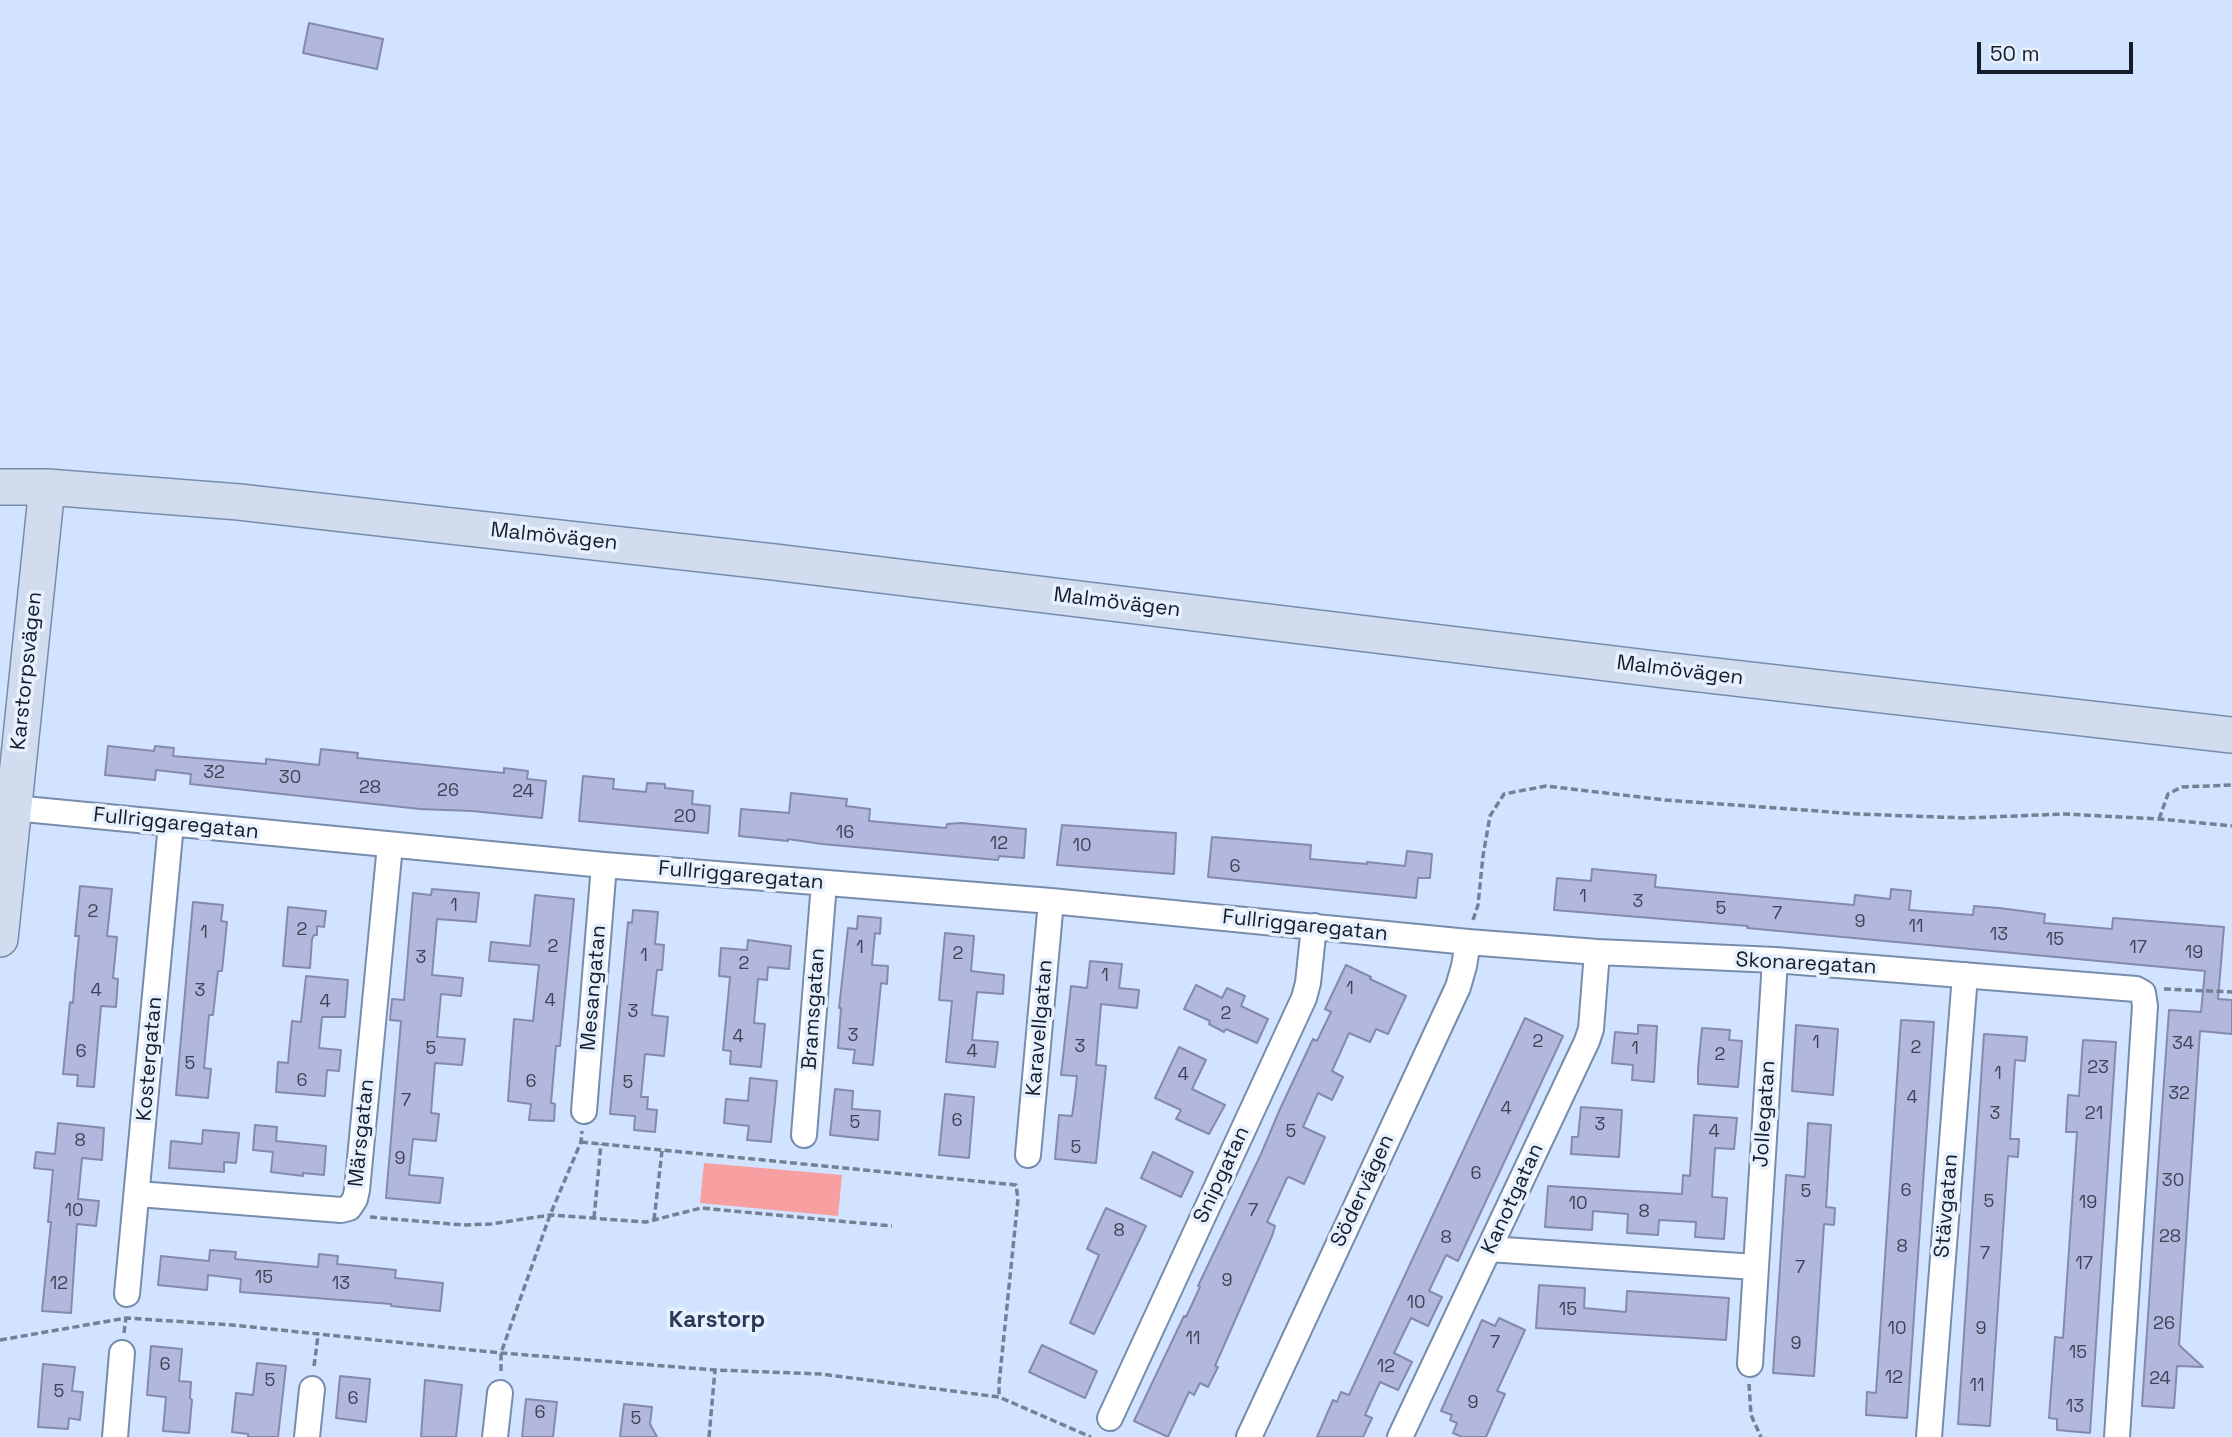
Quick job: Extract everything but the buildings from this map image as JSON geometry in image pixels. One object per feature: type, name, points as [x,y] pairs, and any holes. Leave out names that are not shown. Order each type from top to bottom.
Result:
[{"type":"main road","name":"Malmövägen","points":[[0,486],[47,487],[239,502],[732,557],[1664,670],[2232,734]]},
{"type":"main road","name":"Karstorpsvägen","points":[[0,937],[47,487]]},
{"type":"street","name":"Fullriggaregatan","points":[[14,808],[390,845],[1051,901],[1468,942]]},
{"type":"street","name":"Kostergatan","points":[[126,1306],[171,824]]},
{"type":"street","name":"Märsgatan","points":[[138,1194],[341,1210],[349,1208],[357,1190],[390,845]]},
{"type":"street","name":"Mesangatan","points":[[584,1111],[604,864]]},
{"type":"street","name":"Bramsgatan","points":[[804,1135],[824,883]]},
{"type":"street","name":"Karavellgatan","points":[[1028,1155],[1051,901]]},
{"type":"street","name":"Snipgatan","points":[[1110,1418],[1304,998],[1314,926]]},
{"type":"street","name":"Skonaregatan","points":[[1468,942],[1597,952],[1775,960],[2136,989],[2143,993]]},
{"type":"street","name":"Södervägen","points":[[1249,1437],[1458,987],[1468,942]]},
{"type":"street","name":"Kanotgatan","points":[[1400,1437],[1587,1041],[1591,1029],[1597,952]]},
{"type":"street","name":"Jollegatan","points":[[1750,1364],[1775,960]]},
{"type":"street","name":"Stävgatan","points":[[1929,1437],[1965,975]]},
{"type":"street","points":[[2117,1437],[2145,1006],[2143,993]]},
{"type":"street","points":[[1489,1249],[1755,1268]]},
{"type":"street","points":[[115,1437],[122,1353]]},
{"type":"street","points":[[307,1437],[312,1389]]},
{"type":"street","points":[[495,1437],[500,1392]]},
{"type":"path","points":[[2159,819],[2168,794],[2182,787],[2232,785]]},
{"type":"path","points":[[1468,942],[1478,905],[1490,816],[1504,794],[1546,786],[1665,800],[1858,814],[1965,818],[2064,814],[2159,819],[2232,827]]},
{"type":"path","points":[[2143,993],[2162,989],[2232,992]]},
{"type":"path","points":[[500,1392],[501,1353],[550,1215],[581,1142],[1016,1185],[1018,1199],[999,1398]]},
{"type":"path","points":[[594,1218],[601,1144]]},
{"type":"path","points":[[654,1220],[662,1151]]},
{"type":"path","points":[[349,1208],[370,1217],[463,1225],[491,1224],[550,1215],[646,1222],[701,1208],[892,1226]]},
{"type":"path","points":[[0,1340],[126,1306],[232,1325],[318,1335],[715,1370],[821,1374],[999,1398],[1091,1437]]},
{"type":"path","points":[[122,1353],[126,1306]]},
{"type":"path","points":[[312,1389],[318,1335]]},
{"type":"path","points":[[1750,1364],[1751,1415],[1761,1437]]},
{"type":"path","points":[[709,1437],[715,1370]]},
{"type":"shaded area","points":[[704,1163],[842,1175],[838,1216],[700,1203]]},
{"type":"district","name":"Karstorp","points":[[717,1321]]}]
